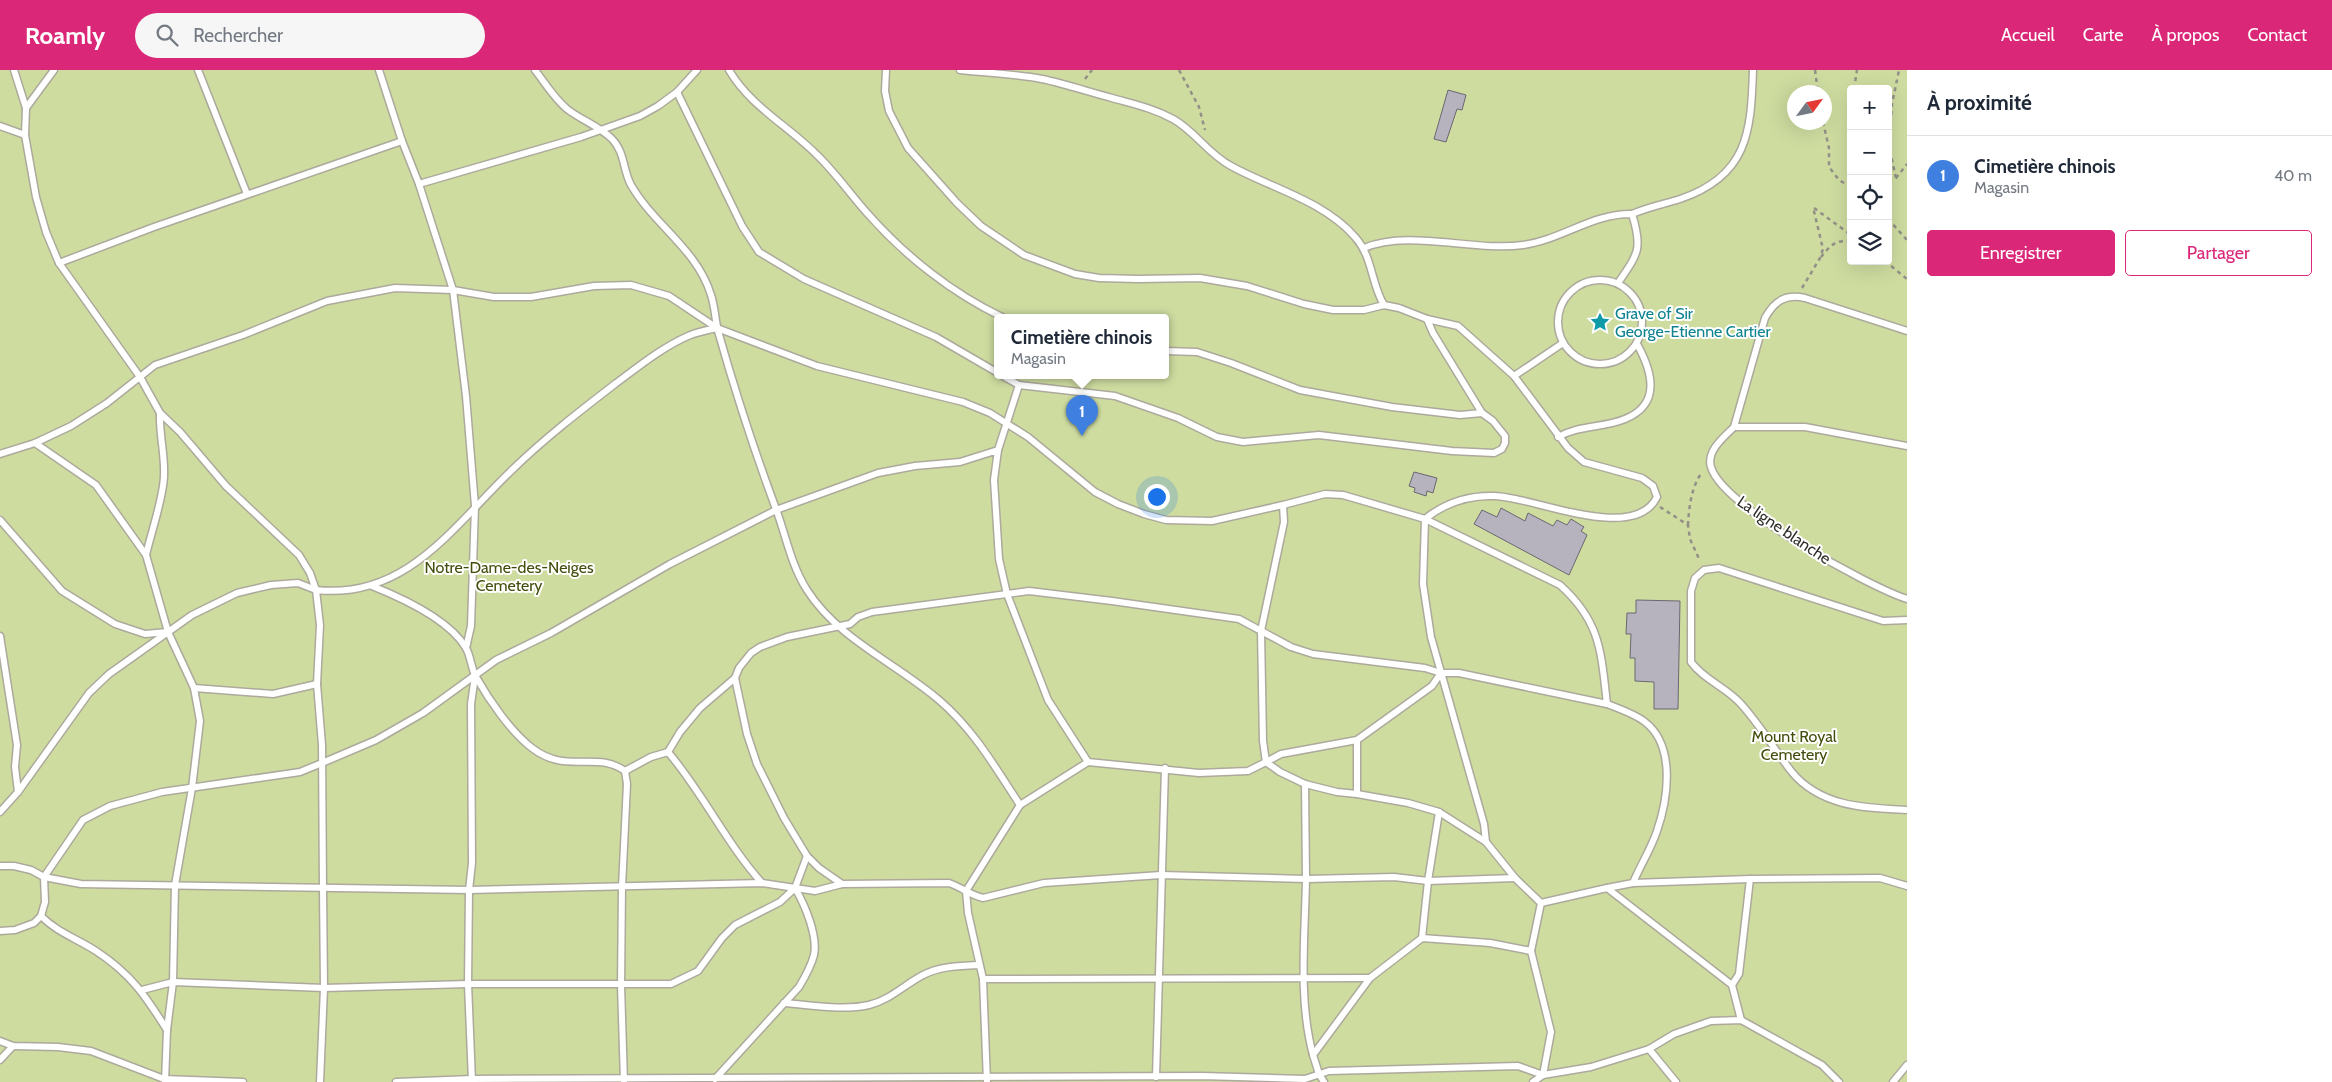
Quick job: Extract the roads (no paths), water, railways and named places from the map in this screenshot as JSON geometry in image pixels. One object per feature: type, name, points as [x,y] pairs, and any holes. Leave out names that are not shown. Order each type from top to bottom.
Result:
[{"type":"lane","points":[[14,70],[26,108],[25,134],[36,197],[46,232],[59,263],[140,377],[160,413],[180,432],[226,486],[299,555],[310,573],[316,590],[320,625],[317,684],[322,763],[324,889],[324,988],[320,1082]]},
{"type":"lane","points":[[26,108],[54,70]]},
{"type":"lane","points":[[198,70],[247,194]]},
{"type":"lane","points":[[379,70],[402,141],[419,184],[452,290],[466,396],[475,506],[471,626],[466,648]]},
{"type":"lane","points":[[535,70],[566,108],[602,130],[614,141],[621,152],[630,184],[657,218],[687,250],[700,271],[711,295],[717,328],[748,434],[793,563],[806,588],[821,609],[841,627],[907,674],[961,720],[983,747],[1020,805]]},
{"type":"lane","points":[[419,184],[602,130],[640,116],[677,92],[697,70]]},
{"type":"lane","points":[[729,70],[751,100],[816,154],[868,214],[912,258],[980,306],[996,314]]},
{"type":"lane","points":[[886,70],[885,91],[889,111],[908,148],[957,203],[981,226],[1024,255],[1051,266],[1091,277],[1138,279],[1200,278],[1247,286],[1304,304],[1333,310],[1364,310],[1384,305],[1399,308],[1427,319],[1458,326],[1514,376],[1558,437],[1584,462],[1642,478],[1653,486],[1657,497],[1655,502],[1643,511],[1625,518],[1600,518],[1496,496],[1470,497],[1450,502],[1425,519]]},
{"type":"lane","points":[[960,70],[1042,79],[1143,106],[1174,119],[1190,130],[1229,166],[1324,212],[1343,225],[1364,248],[1373,270],[1379,297],[1384,305]]},
{"type":"lane","points":[[1364,248],[1378,242],[1440,242],[1492,248],[1521,246],[1543,242],[1601,217],[1632,214],[1697,191],[1724,172],[1733,163],[1747,138],[1752,110],[1753,70]]},
{"type":"lane","points":[[677,92],[742,226],[759,252],[804,279],[936,337],[994,371]]},
{"type":"lane","points":[[0,126],[25,134]]},
{"type":"lane","points":[[59,263],[247,194],[402,141]]},
{"type":"lane","points":[[1618,283],[1635,258],[1639,244],[1632,214]]},
{"type":"lane","points":[[1605,279],[1618,283],[1630,291],[1639,303],[1643,316],[1642,331],[1637,344],[1629,354],[1618,361],[1606,364],[1593,364],[1576,356],[1563,343],[1558,330],[1558,317],[1562,304],[1569,293],[1579,285],[1592,280],[1605,279]]},
{"type":"lane","points":[[0,454],[35,443],[71,426],[107,403],[154,365],[243,335],[328,301],[395,288],[452,290],[494,297],[531,297],[594,286],[631,285],[669,296],[717,328],[817,366],[963,402],[990,413],[1028,437],[1095,492],[1118,504],[1158,518],[1191,522],[1212,520],[1325,494],[1342,495],[1425,519],[1560,585],[1574,598],[1586,613],[1598,637],[1607,704]]},
{"type":"lane","points":[[1907,331],[1873,318],[1798,296],[1779,299],[1766,318],[1734,427],[1805,427],[1907,446]]},
{"type":"lane","points":[[1009,379],[1019,385],[1115,396],[1178,418],[1218,437],[1243,442],[1319,435],[1452,451],[1494,453],[1505,444],[1505,436],[1493,421],[1482,413],[1433,333],[1427,319]]},
{"type":"lane","points":[[0,812],[18,792],[89,693],[109,674],[192,615],[237,593],[271,585],[298,583],[316,590],[334,592],[372,586],[404,571],[430,553],[515,467],[567,421],[655,355],[689,336],[717,328]]},
{"type":"lane","points":[[1514,376],[1563,343]]},
{"type":"lane","points":[[1558,437],[1570,430],[1625,419],[1640,409],[1649,399],[1652,382],[1647,362],[1637,344]]},
{"type":"lane","points":[[1169,351],[1197,352],[1300,390],[1392,407],[1460,415],[1482,413]]},
{"type":"lane","points":[[1019,385],[998,450],[994,480],[998,559],[1007,594],[1048,700],[1088,762]]},
{"type":"lane","points":[[146,555],[164,478],[164,454],[159,433],[160,413]]},
{"type":"lane","name":"La ligne blanche","points":[[1734,427],[1712,450],[1710,466],[1717,479],[1734,497],[1765,520],[1840,568],[1890,594],[1907,599]]},
{"type":"lane","points":[[35,443],[96,485],[146,555],[168,632],[194,688],[200,721],[192,788],[175,885],[173,982],[167,1030],[165,1080]]},
{"type":"lane","points":[[0,931],[15,930],[34,923],[41,916],[45,902],[44,876],[83,820],[110,806],[162,792],[300,772],[376,740],[423,713],[496,660],[552,633],[670,564],[776,510],[878,473],[914,466],[960,462],[998,450]]},
{"type":"lane","points":[[1266,762],[1263,741],[1261,631],[1284,522],[1283,505]]},
{"type":"lane","points":[[1425,519],[1423,584],[1431,637],[1484,824],[1486,842]]},
{"type":"lane","points":[[0,520],[62,591],[115,624],[145,634],[168,632]]},
{"type":"lane","points":[[1907,620],[1883,620],[1719,568],[1704,570],[1695,578],[1691,592],[1691,662],[1698,672],[1734,696],[1766,734],[1793,773],[1806,786],[1826,798],[1848,805],[1907,810]]},
{"type":"lane","points":[[372,586],[406,599],[450,630],[466,648],[475,676],[515,733],[548,759],[568,763],[605,762],[616,764],[625,771],[627,784],[622,887],[621,985],[624,1081]]},
{"type":"lane","points":[[625,771],[651,757],[668,752],[680,732],[700,708],[735,678],[751,652],[760,647],[787,636],[841,627],[850,624],[858,617],[872,612],[1029,591],[1239,619],[1291,647],[1312,654],[1425,668],[1441,673],[1459,673],[1607,704],[1646,722],[1657,735],[1663,751],[1666,795],[1657,832],[1633,883]]},
{"type":"lane","points":[[0,636],[17,745],[18,792]]},
{"type":"lane","points":[[987,1080],[983,979],[966,892],[1020,805],[1088,762],[1166,768],[1200,773],[1227,773],[1248,770],[1281,754],[1357,740],[1432,686],[1441,673]]},
{"type":"lane","points":[[472,1080],[468,984],[469,890],[472,863],[471,704],[475,676]]},
{"type":"lane","points":[[735,678],[746,734],[771,794],[807,856],[819,868],[842,884]]},
{"type":"lane","points":[[0,681],[8,685]]},
{"type":"lane","points":[[194,688],[273,694],[317,684]]},
{"type":"lane","points":[[1356,794],[1357,740]]},
{"type":"lane","points":[[668,752],[688,776],[731,842],[762,883]]},
{"type":"lane","points":[[1266,762],[1305,784],[1337,792],[1408,803],[1439,812],[1486,842],[1515,878],[1541,903]]},
{"type":"lane","points":[[1156,1077],[1161,978],[1161,874],[1166,768]]},
{"type":"lane","points":[[1305,784],[1304,977],[1309,1040],[1319,1074],[1324,1082]]},
{"type":"lane","points":[[1422,938],[1428,881],[1439,812]]},
{"type":"lane","points":[[142,990],[173,982],[324,988],[468,984],[671,984],[698,971],[722,938],[735,925],[780,902],[796,888],[807,856]]},
{"type":"lane","points":[[0,866],[22,868],[44,876],[81,884],[469,890],[776,883],[815,891],[842,884],[949,883],[960,886],[966,892],[983,898],[1044,883],[1161,874],[1306,879],[1394,878],[1428,881],[1515,878]]},
{"type":"lane","points":[[1541,903],[1633,883],[1750,879],[1880,878],[1907,886]]},
{"type":"lane","points":[[1732,985],[1739,974],[1750,879]]},
{"type":"lane","points":[[716,1080],[803,980],[814,954],[810,923],[805,904],[796,888]]},
{"type":"lane","points":[[1607,888],[1732,985],[1741,1020]]},
{"type":"lane","points":[[1541,903],[1531,951],[1551,1032],[1543,1075]]},
{"type":"lane","points":[[41,916],[54,929],[75,938],[122,969],[142,990],[167,1030]]},
{"type":"lane","points":[[1313,1055],[1370,978],[1422,938],[1490,943],[1531,951]]},
{"type":"lane","points":[[784,1003],[847,1007],[870,1005],[894,996],[922,975],[940,968],[979,965]]},
{"type":"lane","points":[[983,979],[1370,978]]},
{"type":"lane","points":[[1532,1082],[1543,1075],[1591,1067],[1649,1049],[1674,1034],[1711,1021],[1741,1020],[1822,1065],[1839,1082]]},
{"type":"lane","points":[[0,1041],[13,1046],[58,1047],[92,1051],[165,1080],[243,1082]]},
{"type":"lane","points":[[0,1060],[13,1046]]},
{"type":"lane","points":[[1649,1049],[1676,1082]]},
{"type":"lane","points":[[1893,1082],[1907,1065]]},
{"type":"lane","points":[[396,1082],[472,1080],[987,1080],[1156,1077],[1305,1079],[1329,1071],[1518,1066],[1543,1075]]},
{"type":"place","name":"Grave of Sir George-Etienne Cartier","points":[[1600,322]]},
{"type":"place","name":"Cimetière chinois","points":[[1082,436]]},
{"type":"park label","name":"Notre-Dame-des-Neiges Cemetery","points":[[509,576]]},
{"type":"park label","name":"Mount Royal Cemetery","points":[[1794,745]]}]
